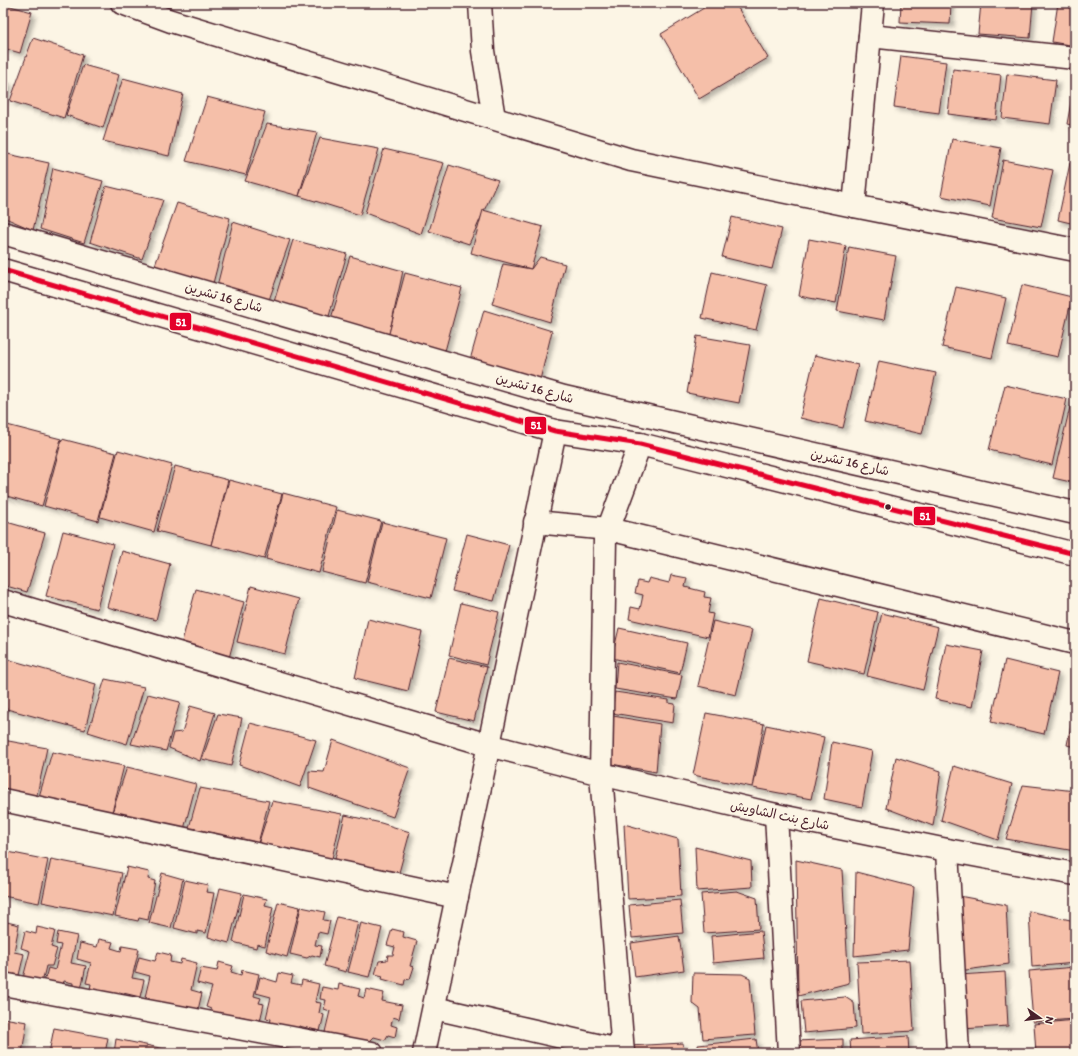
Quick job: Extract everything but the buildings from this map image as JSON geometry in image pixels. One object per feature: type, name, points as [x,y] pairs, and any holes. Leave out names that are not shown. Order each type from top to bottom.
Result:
[{"type":"street","points":[[122,3],[174,12],[494,118],[632,160],[1075,250]]},
{"type":"street","points":[[480,3],[483,51],[494,118]]},
{"type":"street","points":[[854,206],[873,3]]},
{"type":"street","points":[[870,36],[1075,58]]},
{"type":"street","name":"شارع 16 تشرين","points":[[3,233],[564,397],[1075,513]]},
{"type":"street","points":[[3,270],[555,431],[640,444],[1075,554]]},
{"type":"street","points":[[424,1053],[534,522],[555,431]]},
{"type":"street","points":[[434,1008],[623,1052],[601,774],[605,538],[640,444]]},
{"type":"street","points":[[534,522],[609,529],[1075,643]]},
{"type":"street","name":"شارع بنت الشاويش","points":[[3,601],[488,744],[601,774],[776,815],[947,850],[1075,874]]},
{"type":"street","points":[[3,800],[457,897]]},
{"type":"street","points":[[776,815],[789,1053]]},
{"type":"street","points":[[947,850],[958,1053]]},
{"type":"street","points":[[3,984],[372,1053]]},
{"type":"transit line","name":"51","points":[[3,270],[555,431],[640,444],[1075,554]]}]
